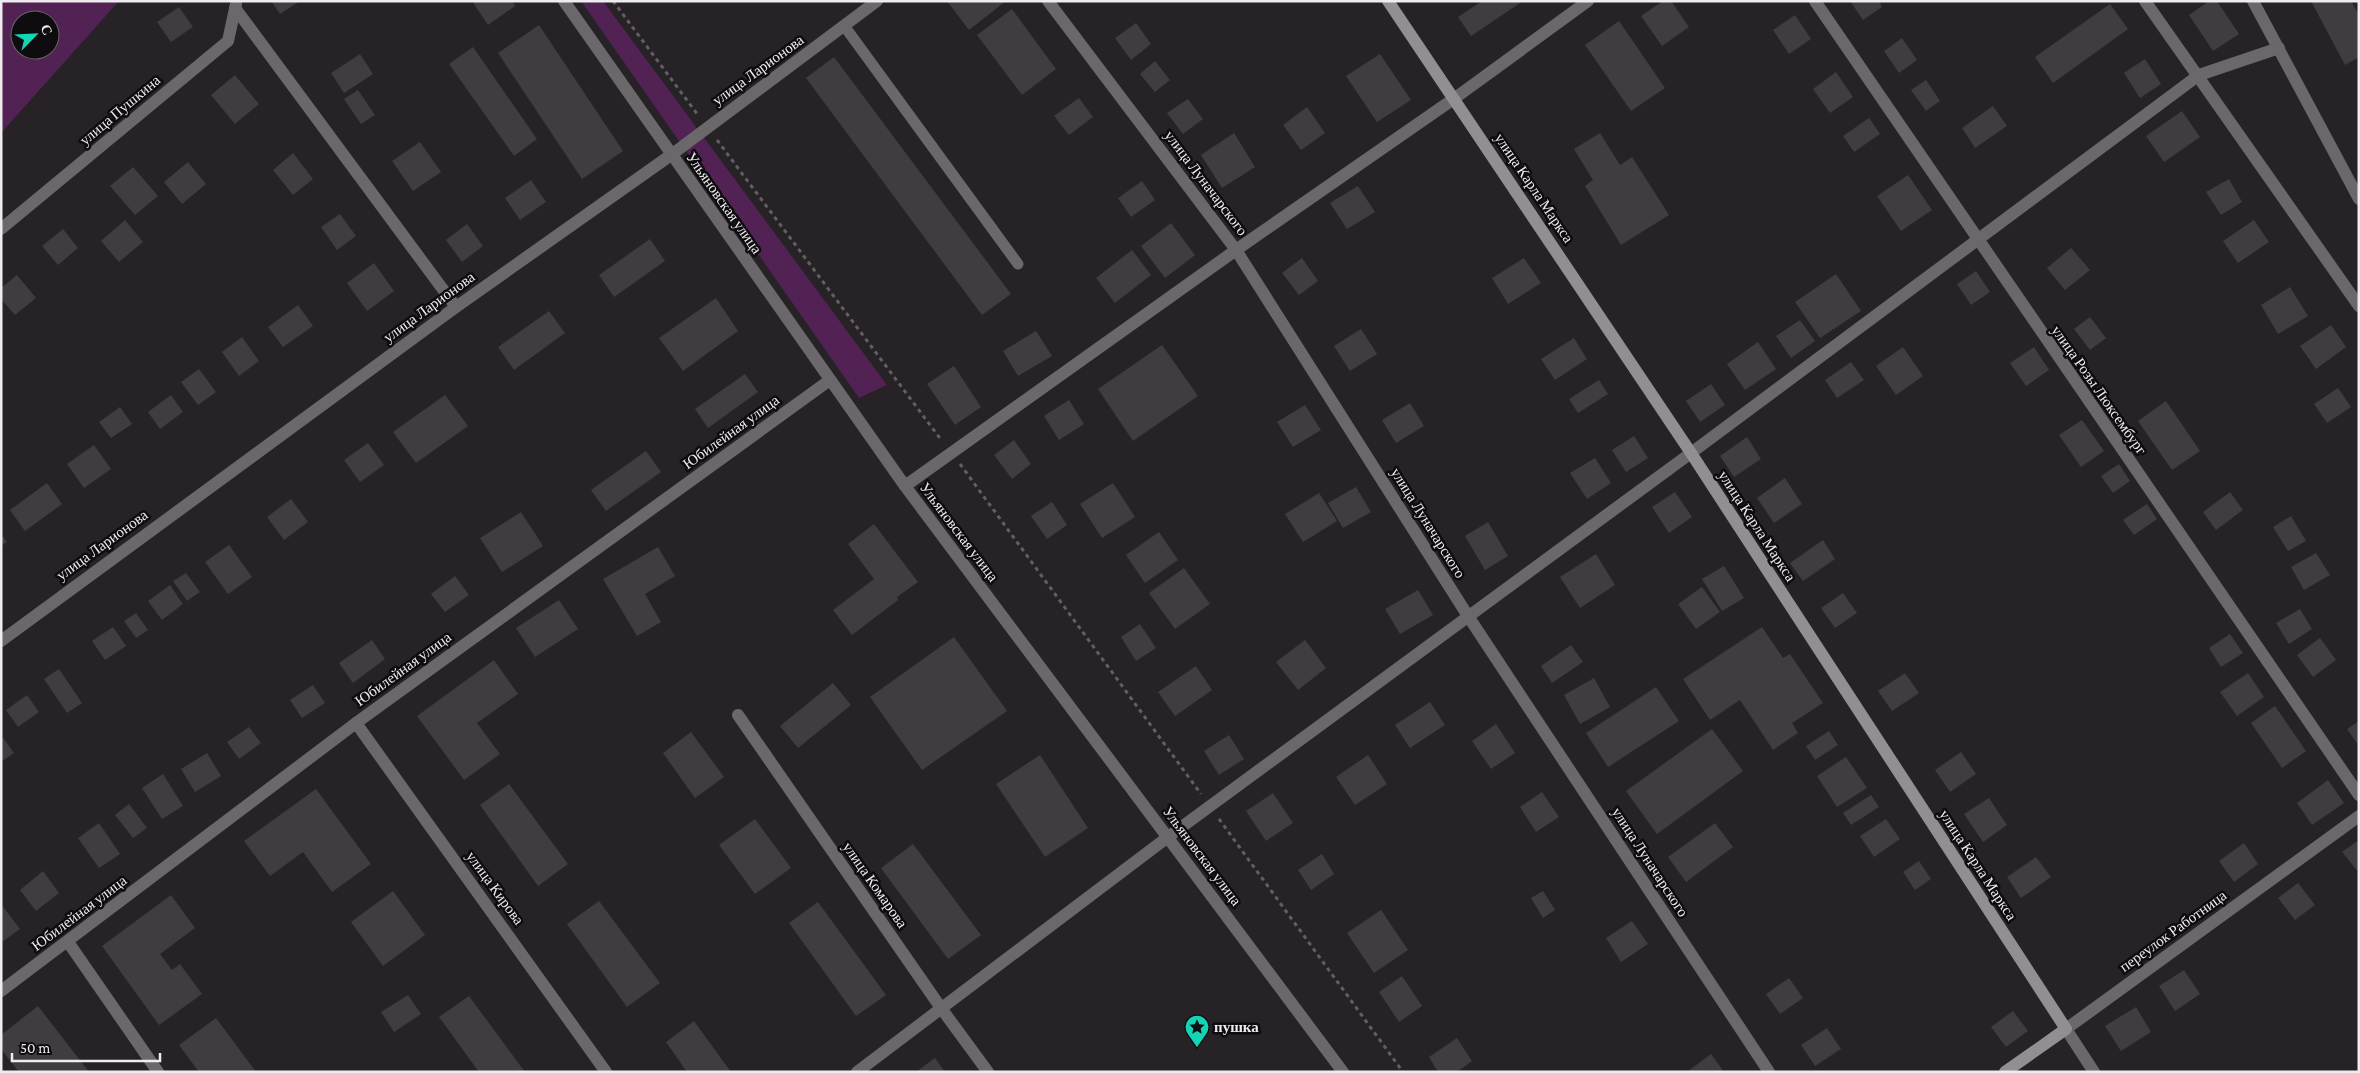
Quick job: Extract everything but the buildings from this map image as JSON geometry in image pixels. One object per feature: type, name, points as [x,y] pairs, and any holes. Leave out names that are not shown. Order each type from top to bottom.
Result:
[{"type":"main road","name":"улица Карла Маркса","points":[[1388,1],[1455,98],[1690,453],[2066,1029]]},
{"type":"main road","name":"переулок Работница","points":[[2005,1072],[2066,1029]]},
{"type":"street","name":"Ульяновская улица","points":[[564,1],[905,486],[1343,1072]]},
{"type":"street","name":"улица Ларионова","points":[[1,640],[456,307],[671,155],[845,27],[877,1]]},
{"type":"street","name":"улица Луначарского","points":[[1048,1],[1236,250],[1468,616],[1769,1072]]},
{"type":"street","points":[[905,486],[1236,250],[1455,98],[1588,1]]},
{"type":"street","name":"улица Розы Люксембург","points":[[1815,1],[2359,795]]},
{"type":"street","points":[[2145,1],[2199,75],[2359,306]]},
{"type":"street","points":[[2253,1],[2359,199]]},
{"type":"street","points":[[236,5],[456,307]]},
{"type":"street","name":"улица Пушкина","points":[[1,229],[228,41],[236,5]]},
{"type":"street","points":[[857,1072],[1168,837],[2199,75],[2279,48]]},
{"type":"street","name":"Юбилейная улица","points":[[1,991],[356,723],[830,380]]},
{"type":"street","name":"улица Комарова","points":[[738,715],[941,1008],[988,1072]]},
{"type":"street","name":"улица Кирова","points":[[356,723],[606,1072]]},
{"type":"street","name":"переулок Работница","points":[[2066,1029],[2359,816]]},
{"type":"street","points":[[68,942],[158,1072]]},
{"type":"street","name":"улица Карла Маркса","points":[[2066,1029],[2094,1072]]},
{"type":"lane","points":[[845,27],[1018,264]]},
{"type":"path","points":[[613,1],[952,453],[1402,1072]]},
{"type":"shaded area","points":[[1,1],[119,1],[1,133]]},
{"type":"shaded area","points":[[581,1],[603,1],[887,385],[859,398]]},
{"type":"place","name":"пушка","points":[[1197,1048]]}]
